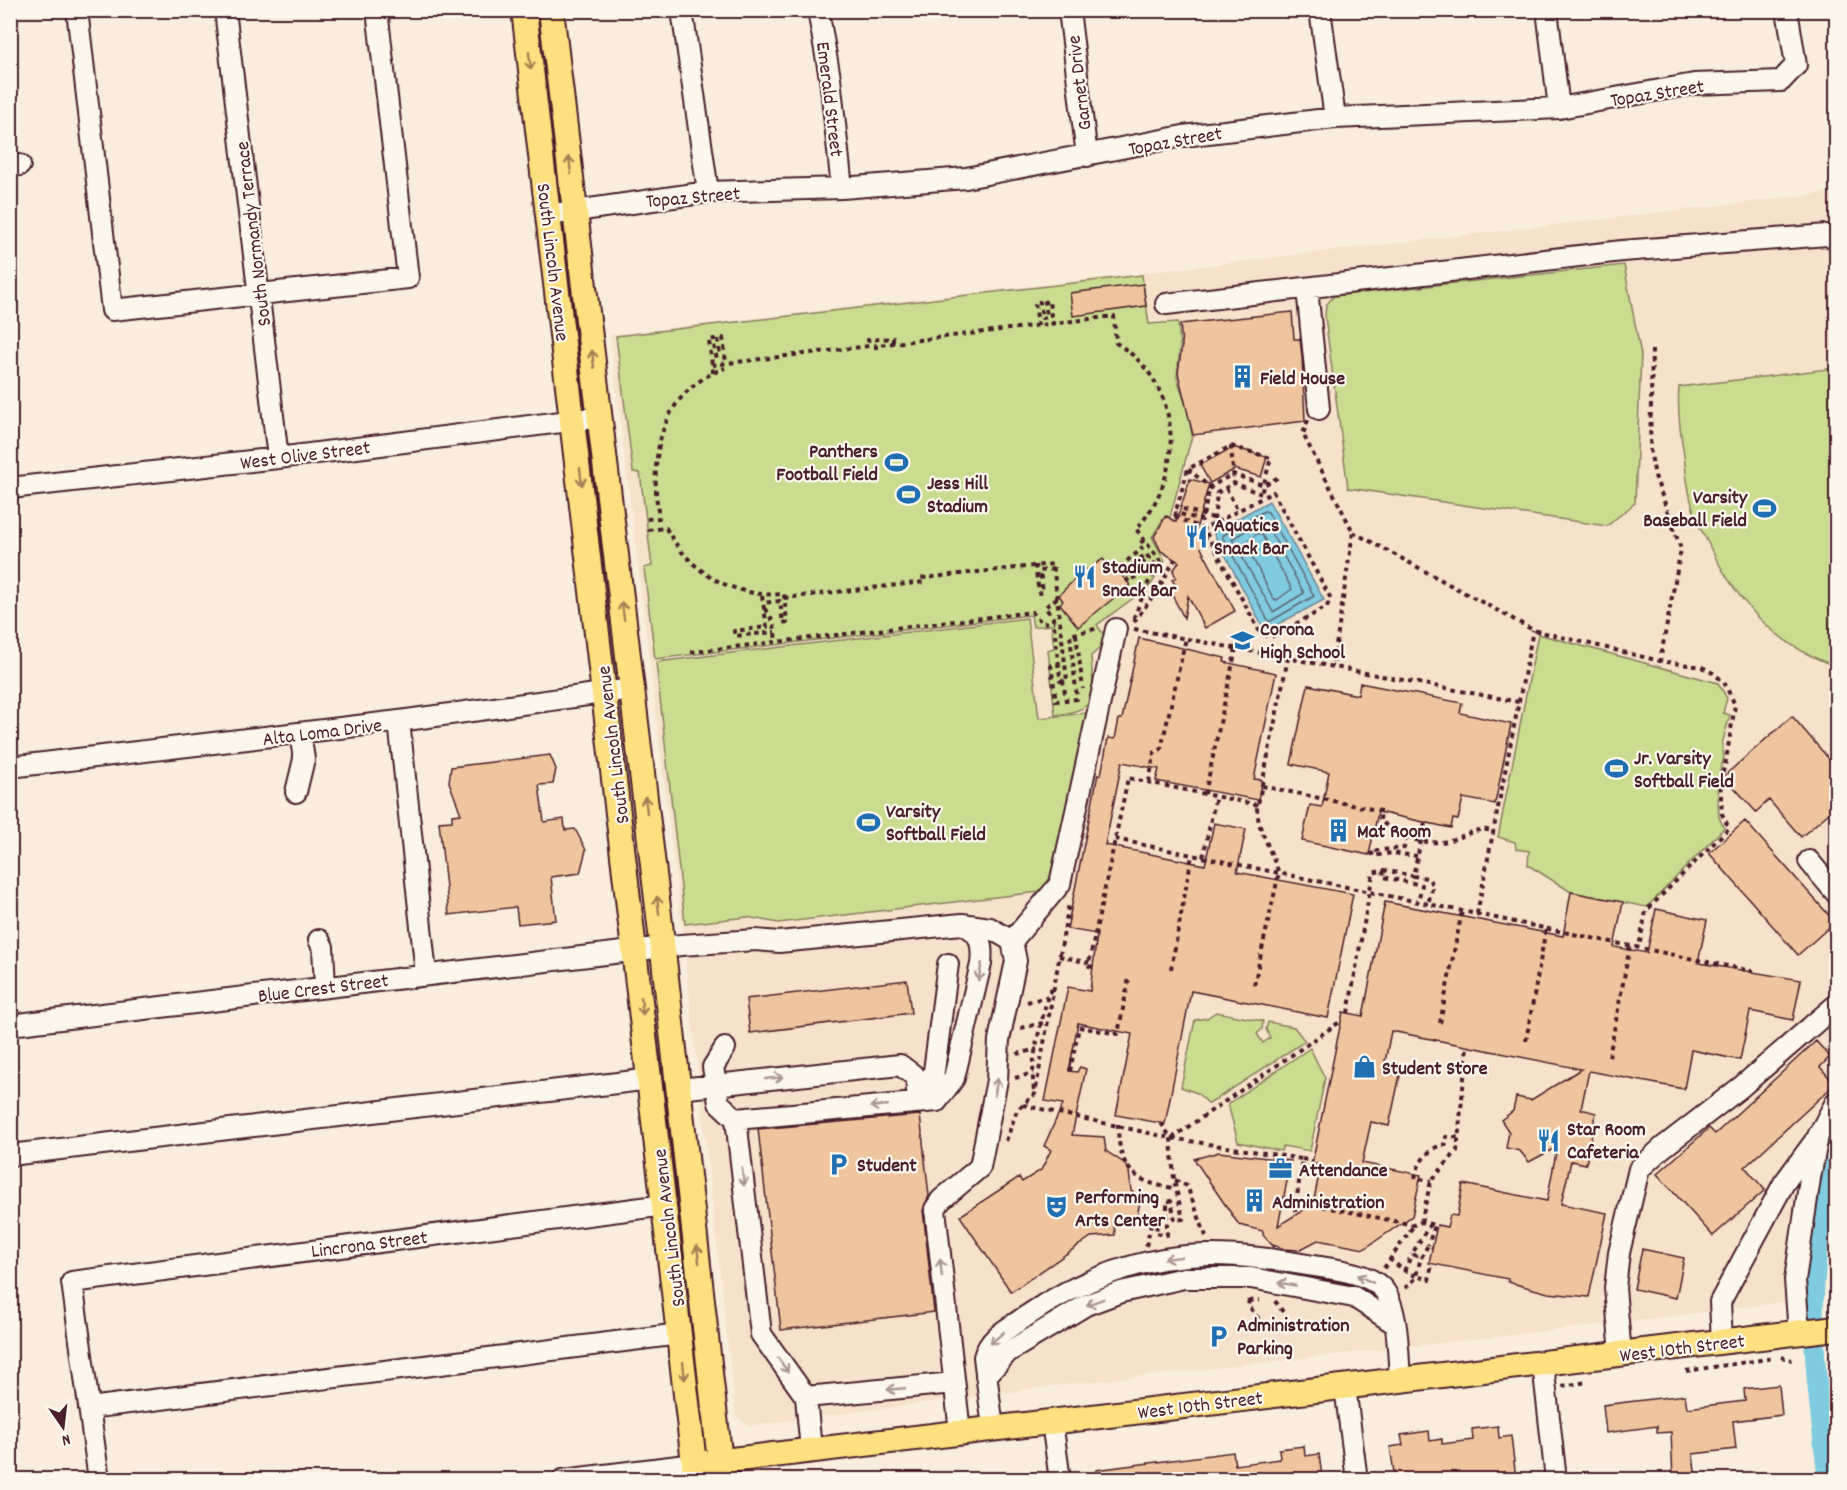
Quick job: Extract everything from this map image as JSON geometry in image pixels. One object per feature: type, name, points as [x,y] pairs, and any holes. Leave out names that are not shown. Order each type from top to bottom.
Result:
[{"type":"main road","name":"South Lincoln Avenue","points":[[525,10],[695,1472]]},
{"type":"main road","name":"South Lincoln Avenue","points":[[551,10],[663,947],[721,1470]]},
{"type":"main road","name":"West 10th Street","points":[[695,1472],[721,1470],[812,1450],[1833,1329]]},
{"type":"street","points":[[77,10],[112,310],[408,278],[377,10]]},
{"type":"street","name":"South Normandy Terrace","points":[[225,10],[278,458]]},
{"type":"street","points":[[682,10],[708,192]]},
{"type":"street","name":"Emerald Street","points":[[818,10],[830,78],[842,188]]},
{"type":"street","name":"Garnet Drive","points":[[1069,10],[1087,156]]},
{"type":"street","points":[[1320,10],[1335,118]]},
{"type":"street","points":[[1547,10],[1559,108]]},
{"type":"street","name":"Topaz Street","points":[[548,215],[708,192],[842,188],[966,178],[1183,136],[1335,118],[1559,108],[1694,84],[1781,81],[1796,65],[1787,10]]},
{"type":"street","points":[[1166,304],[1622,251],[1827,235],[1836,239]]},
{"type":"street","points":[[1306,288],[1314,412]]},
{"type":"street","name":"West Olive Street","points":[[10,488],[278,458],[600,417]]},
{"type":"street","points":[[960,1432],[935,1209],[941,1200],[980,1167],[997,1080],[999,1040],[1016,961],[1012,941],[1060,884],[1123,629]]},
{"type":"street","name":"Alta Loma Drive","points":[[10,767],[399,721],[632,689]]},
{"type":"street","points":[[399,721],[426,974]]},
{"type":"street","points":[[296,792],[304,759],[300,733]]},
{"type":"street","points":[[1809,861],[1835,892]]},
{"type":"street","points":[[736,1119],[928,1102],[954,1078],[981,964],[983,946],[974,929],[962,924]]},
{"type":"street","name":"Blue Crest Street","points":[[10,1025],[663,947],[755,940],[779,942],[962,924],[990,928],[1012,941]]},
{"type":"street","points":[[319,940],[323,946],[325,987]]},
{"type":"street","points":[[928,1102],[932,1094],[948,964]]},
{"type":"street","points":[[1621,1354],[1616,1288],[1619,1253],[1639,1169],[1836,1005]]},
{"type":"street","points":[[725,1048],[713,1067],[719,1102],[736,1119],[761,1334],[806,1397],[812,1450]]},
{"type":"street","points":[[679,1089],[900,1065],[916,1077],[928,1102]]},
{"type":"street","points":[[10,1155],[651,1079]]},
{"type":"street","points":[[1722,1342],[1720,1302],[1784,1183],[1818,1136],[1836,1102]]},
{"type":"street","points":[[1799,1333],[1795,1280],[1818,1136]]},
{"type":"street","name":"Lincrona Street","points":[[89,1408],[72,1282],[665,1205]]},
{"type":"street","points":[[993,1428],[986,1376],[1008,1353],[1086,1305],[1132,1289],[1184,1278],[1251,1278],[1354,1297],[1395,1324],[1400,1380]]},
{"type":"street","points":[[99,1479],[89,1408],[680,1334]]},
{"type":"street","points":[[1543,1364],[1556,1479]]},
{"type":"street","points":[[806,1397],[954,1383]]},
{"type":"street","points":[[1345,1387],[1357,1479]]},
{"type":"street","points":[[1052,1422],[1060,1479]]},
{"type":"street","name":"West 10th Street","points":[[563,1479],[695,1472]]},
{"type":"path","points":[[1038,326],[1035,302],[1040,302],[1042,318],[1047,316],[1045,302],[1049,301],[1052,324]]},
{"type":"path","points":[[876,349],[876,345],[1114,316],[1116,343],[1138,360],[1164,401],[1171,428],[1171,463],[1160,498],[1136,530],[1161,562],[1123,629]]},
{"type":"path","points":[[713,373],[709,340],[714,339],[716,356],[720,355],[718,339],[723,338],[725,365]]},
{"type":"path","points":[[712,365],[869,346],[868,340],[876,339],[893,338],[893,343]]},
{"type":"path","points":[[1652,350],[1650,450],[1655,476],[1681,549],[1660,661]]},
{"type":"path","points":[[647,519],[658,518],[653,473],[656,450],[663,428],[684,397],[725,365]]},
{"type":"path","points":[[1314,412],[1304,434],[1353,532],[1533,630],[1660,661],[1702,667],[1724,682],[1735,705],[1725,766],[1720,779],[1722,814],[1729,828],[1646,911],[1639,947]]},
{"type":"path","points":[[1231,446],[1234,483]]},
{"type":"path","points":[[1214,520],[1177,507],[1188,470],[1231,446],[1271,458],[1262,495]]},
{"type":"path","points":[[1188,470],[1217,493]]},
{"type":"path","points":[[1204,529],[1214,520],[1238,511],[1262,495],[1273,492],[1330,597],[1327,607],[1271,637],[1261,633],[1204,529],[1175,517],[1176,513],[1202,520],[1210,487],[1233,474],[1263,485],[1279,477]]},
{"type":"path","points":[[1217,493],[1234,483]]},
{"type":"path","points":[[1234,483],[1262,495]]},
{"type":"path","points":[[1226,488],[1238,511]]},
{"type":"path","points":[[1214,520],[1217,493]]},
{"type":"path","points":[[1191,530],[1194,525]]},
{"type":"path","points":[[648,530],[666,528],[680,550],[708,576],[727,587],[762,596],[784,594],[787,622],[783,622],[780,601],[764,606]]},
{"type":"path","points":[[1333,666],[1353,532]]},
{"type":"path","points":[[1144,540],[1139,544],[1142,549],[1118,568],[1122,573],[1146,554],[1149,558],[1125,577],[1129,582],[1154,562],[1157,567]]},
{"type":"path","points":[[1123,629],[1159,588],[1175,559]]},
{"type":"path","points":[[784,598],[1053,564],[1067,680],[1063,680]]},
{"type":"path","points":[[1035,565],[1039,593],[1043,592],[1040,571],[1054,569]]},
{"type":"path","points":[[762,596],[767,627],[734,631],[735,636],[775,632]]},
{"type":"path","points":[[1057,598],[1045,607],[1054,622],[1060,681],[1063,680]]},
{"type":"path","points":[[764,606],[774,623],[776,642]]},
{"type":"path","points":[[691,652],[1032,612],[1042,623],[1054,622]]},
{"type":"path","points":[[1123,629],[1186,638],[1519,702]]},
{"type":"path","points":[[1477,914],[1533,630]]},
{"type":"path","points":[[1059,664],[1052,665],[1056,701],[1077,699],[1083,692],[1076,634]]},
{"type":"path","points":[[1149,783],[1154,753],[1161,749],[1186,638]]},
{"type":"path","points":[[1071,643],[1077,699]]},
{"type":"path","points":[[1205,794],[1236,648]]},
{"type":"path","points":[[1254,985],[1279,873],[1259,824],[1258,805],[1288,658]]},
{"type":"path","points":[[1063,680],[1066,700]]},
{"type":"path","points":[[1089,963],[1128,778],[1258,805]]},
{"type":"path","points":[[1262,786],[1382,811],[1380,820],[1388,828],[1420,841],[1452,840],[1478,828],[1494,831]]},
{"type":"path","points":[[1203,857],[1216,796]]},
{"type":"path","points":[[1413,876],[1425,824]]},
{"type":"path","points":[[1406,837],[1404,848],[1371,851],[1373,856],[1392,853],[1417,856]]},
{"type":"path","points":[[1115,839],[1756,972]]},
{"type":"path","points":[[1171,969],[1192,855]]},
{"type":"path","points":[[1384,870],[1383,877],[1422,885],[1418,902]]},
{"type":"path","points":[[1348,1013],[1373,873],[1384,870],[1428,878],[1432,885],[1428,904]]},
{"type":"path","points":[[1440,1023],[1462,910]]},
{"type":"path","points":[[1526,1041],[1546,928]]},
{"type":"path","points":[[1609,1057],[1630,945]]},
{"type":"path","points":[[1059,956],[1089,963],[1089,966],[1093,967]]},
{"type":"path","points":[[1070,1071],[1079,1026],[1118,1034],[1129,978]]},
{"type":"path","points":[[1035,1094],[1033,1073],[1037,1049],[1048,997],[1054,986]]},
{"type":"path","points":[[1027,1002],[1048,997]]},
{"type":"path","points":[[1171,1138],[1341,1021]]},
{"type":"path","points":[[1021,1028],[1042,1023]]},
{"type":"path","points":[[1421,1222],[1431,1181],[1457,1151],[1467,1046]]},
{"type":"path","points":[[1017,1054],[1037,1049]]},
{"type":"path","points":[[1011,1078],[1033,1073]]},
{"type":"path","points":[[1023,1105],[1118,1124],[1171,1138],[1313,1161]]},
{"type":"path","points":[[1145,1249],[1153,1216],[1158,1216],[1156,1233],[1167,1234],[1167,1202],[1171,1201],[1174,1220],[1183,1219],[1174,1180],[1171,1138],[1161,1123]]},
{"type":"path","points":[[1118,1124],[1118,1149],[1125,1163],[1143,1181],[1156,1186],[1176,1188]]},
{"type":"path","points":[[1431,1181],[1417,1179],[1418,1168],[1426,1155],[1435,1147],[1446,1144],[1446,1137],[1458,1137]]},
{"type":"path","points":[[1295,1212],[1302,1159]]},
{"type":"path","points":[[1174,1180],[1187,1186],[1204,1228]]},
{"type":"path","points":[[1296,1201],[1414,1225]]},
{"type":"path","points":[[1384,1268],[1414,1225],[1421,1222],[1435,1225],[1430,1246],[1420,1258],[1416,1276],[1410,1286],[1405,1288]]},
{"type":"path","points":[[1403,1282],[1404,1271],[1430,1224]]},
{"type":"path","points":[[1412,1254],[1420,1258]]},
{"type":"path","points":[[1389,1259],[1393,1266],[1428,1280],[1432,1263]]},
{"type":"path","points":[[1397,1277],[1404,1271]]},
{"type":"path","points":[[1249,1290],[1248,1305],[1259,1318]]},
{"type":"path","points":[[1686,1371],[1770,1360],[1775,1357],[1792,1360]]},
{"type":"path","points":[[1557,1390],[1557,1386],[1588,1382]]},
{"type":"shaded area","name":"Corona High School","points":[[1836,192],[1836,1133],[1820,1180],[1810,1238],[1807,1299],[1585,1327],[1061,1385],[749,1426],[736,1417],[684,945],[610,335]]},
{"type":"green space","points":[[1624,265],[1641,355],[1635,503],[1607,526],[1348,488],[1325,317],[1326,305],[1334,296]]},
{"type":"green space","name":"Jess Hill Stadium","points":[[1142,275],[1149,324],[1178,322],[1180,345],[1177,378],[1189,415],[1192,436],[1170,517],[1165,516],[1152,537],[1165,561],[1151,585],[1097,625],[1108,641],[1091,656],[1093,690],[1088,704],[1070,713],[1055,715],[1048,650],[1054,648],[1051,625],[1033,627],[1031,615],[655,659],[644,568],[652,566],[640,473],[633,472],[616,336]]},
{"type":"green space","name":"Varsity Baseball Field","points":[[1836,368],[1836,666],[1795,647],[1777,634],[1746,604],[1721,567],[1699,525],[1691,503],[1678,404],[1679,387]]},
{"type":"green space","name":"Varsity Softball Field","points":[[1027,618],[1039,718],[1087,713],[1047,891],[778,923],[747,917],[685,924],[656,662]]},
{"type":"green space","name":"Jr. Varsity Softball Field","points":[[1538,634],[1718,683],[1727,698],[1723,713],[1730,715],[1722,744],[1724,757],[1717,781],[1719,817],[1724,828],[1647,907],[1571,892],[1528,865],[1529,851],[1516,849],[1515,842],[1498,837]]},
{"type":"green space","points":[[1216,1012],[1263,1021],[1262,1029],[1257,1034],[1263,1043],[1270,1038],[1266,1029],[1268,1022],[1294,1027],[1305,1041],[1209,1104],[1197,1093],[1181,1087],[1195,1020],[1207,1018]]},
{"type":"green space","points":[[1310,1048],[1325,1078],[1310,1151],[1283,1146],[1281,1151],[1238,1142],[1228,1104]]},
{"type":"water","points":[[1269,501],[1324,600],[1265,631],[1213,532]]},
{"type":"building","points":[[1143,284],[1146,306],[1073,316],[1070,293]]},
{"type":"building","name":"Field House","points":[[1292,312],[1294,339],[1300,339],[1305,421],[1193,435],[1178,373],[1182,345],[1180,324]]},
{"type":"building","points":[[1233,447],[1267,457],[1261,477],[1235,469],[1210,483],[1200,465]]},
{"type":"building","points":[[1190,479],[1209,484],[1195,533],[1206,539],[1201,548],[1235,611],[1205,628],[1188,596],[1184,618],[1169,589],[1176,585],[1172,580],[1176,577],[1173,571],[1179,562],[1161,551],[1154,537],[1166,516],[1176,522]]},
{"type":"building","points":[[1103,559],[1108,566],[1111,563],[1130,585],[1078,627],[1060,604],[1063,601],[1059,595],[1079,575]]},
{"type":"building","points":[[1139,638],[1225,658],[1224,662],[1276,673],[1254,779],[1262,780],[1258,800],[1156,781],[1159,769],[1122,762],[1105,845],[1205,865],[1214,823],[1246,829],[1237,872],[1353,894],[1328,1018],[1191,991],[1165,1124],[1116,1115],[1132,1034],[1078,1023],[1069,1071],[1077,1072],[1080,1067],[1086,1069],[1072,1135],[1104,1137],[1106,1151],[1124,1163],[1129,1171],[1131,1191],[1141,1197],[1136,1221],[1114,1223],[1115,1235],[1091,1237],[1011,1292],[960,1216],[1019,1177],[1022,1182],[1041,1170],[1051,1150],[1044,1146],[1063,1104],[1045,1101],[1068,987],[1090,991],[1097,934],[1067,929],[1098,774],[1101,775],[1108,738],[1115,739],[1119,719],[1122,719]]},
{"type":"building","points":[[1360,683],[1462,703],[1460,713],[1511,724],[1495,804],[1463,798],[1458,820],[1453,819],[1451,828],[1378,812],[1369,855],[1302,841],[1310,805],[1322,807],[1329,772],[1291,764],[1308,685],[1358,695]]},
{"type":"building","points":[[1792,716],[1836,767],[1836,807],[1801,837],[1769,800],[1756,812],[1724,776]]},
{"type":"building","points":[[550,755],[556,769],[553,784],[539,785],[544,822],[564,819],[565,830],[575,829],[586,850],[580,873],[551,877],[556,920],[518,924],[516,907],[449,915],[439,822],[452,821],[452,815],[461,814],[449,782],[451,767]]},
{"type":"building","points":[[1745,821],[1835,922],[1798,955],[1709,853]]},
{"type":"building","points":[[1571,892],[1623,902],[1614,947],[1647,953],[1656,909],[1707,920],[1698,963],[1801,980],[1793,1020],[1750,1011],[1740,1060],[1691,1050],[1684,1089],[1589,1071],[1581,1109],[1596,1113],[1586,1164],[1571,1161],[1561,1204],[1607,1213],[1589,1297],[1548,1293],[1508,1282],[1508,1279],[1429,1263],[1437,1225],[1447,1227],[1450,1215],[1457,1216],[1463,1184],[1547,1201],[1557,1147],[1529,1162],[1520,1151],[1506,1148],[1509,1132],[1501,1120],[1513,1111],[1516,1097],[1531,1100],[1581,1069],[1391,1031],[1383,1072],[1400,1075],[1389,1126],[1371,1122],[1362,1163],[1421,1175],[1412,1216],[1364,1249],[1318,1240],[1299,1250],[1284,1249],[1274,1245],[1274,1247],[1263,1235],[1263,1231],[1239,1225],[1194,1159],[1219,1152],[1291,1161],[1278,1226],[1313,1204],[1321,1165],[1312,1164],[1343,1012],[1363,1016],[1385,902],[1563,936]]},
{"type":"building","points":[[907,980],[911,1013],[750,1033],[746,999]]},
{"type":"building","points":[[1816,1041],[1830,1057],[1820,1067],[1835,1084],[1745,1167],[1765,1190],[1713,1236],[1657,1174],[1709,1128],[1715,1134]]},
{"type":"building","points":[[920,1115],[929,1196],[923,1210],[934,1312],[781,1330],[758,1129]]},
{"type":"building","points":[[1642,1249],[1684,1258],[1676,1298],[1634,1289]]},
{"type":"building","points":[[1779,1385],[1782,1415],[1733,1421],[1736,1449],[1693,1454],[1696,1479],[1673,1479],[1671,1432],[1657,1433],[1657,1426],[1606,1433],[1603,1405],[1685,1395],[1687,1408],[1745,1401],[1744,1389]]},
{"type":"building","points":[[1498,1426],[1499,1438],[1511,1436],[1516,1479],[1395,1479],[1390,1447],[1403,1445],[1401,1435],[1429,1431],[1430,1441],[1442,1439],[1442,1444],[1473,1440],[1472,1429]]},
{"type":"building","points":[[1304,1446],[1305,1456],[1319,1454],[1322,1477],[1308,1479],[1097,1479],[1096,1470],[1233,1452],[1235,1465],[1280,1459],[1279,1449]]},
{"type":"waterway","points":[[1828,1480],[1816,1365],[1814,1296],[1821,1228],[1836,1161]]},
{"type":"place","name":"Field House","points":[[1242,377]]},
{"type":"place","name":"Panthers Football Field","points":[[896,462]]},
{"type":"place","name":"Jess Hill Stadium","points":[[909,494]]},
{"type":"place","name":"Varsity Baseball Field","points":[[1765,508]]},
{"type":"place","name":"Aquatics Snack Bar","points":[[1196,536]]},
{"type":"place","name":"Stadium Snack Bar","points":[[1084,577]]},
{"type":"place","name":"Corona High School","points":[[1242,640]]},
{"type":"place","name":"Jr. Varsity Softball Field","points":[[1616,769]]},
{"type":"place","name":"Varsity Softball Field","points":[[868,822]]},
{"type":"place","name":"Mat Room","points":[[1339,830]]},
{"type":"place","name":"Student Store","points":[[1364,1067]]},
{"type":"place","name":"Star Room Cafeteria","points":[[1549,1140]]},
{"type":"place","name":"Student","points":[[839,1164]]},
{"type":"place","name":"Attendance","points":[[1281,1169]]},
{"type":"place","name":"Administration","points":[[1254,1201]]},
{"type":"place","name":"Performing Arts Center","points":[[1057,1207]]},
{"type":"place","name":"Administration Parking","points":[[1219,1336]]}]
